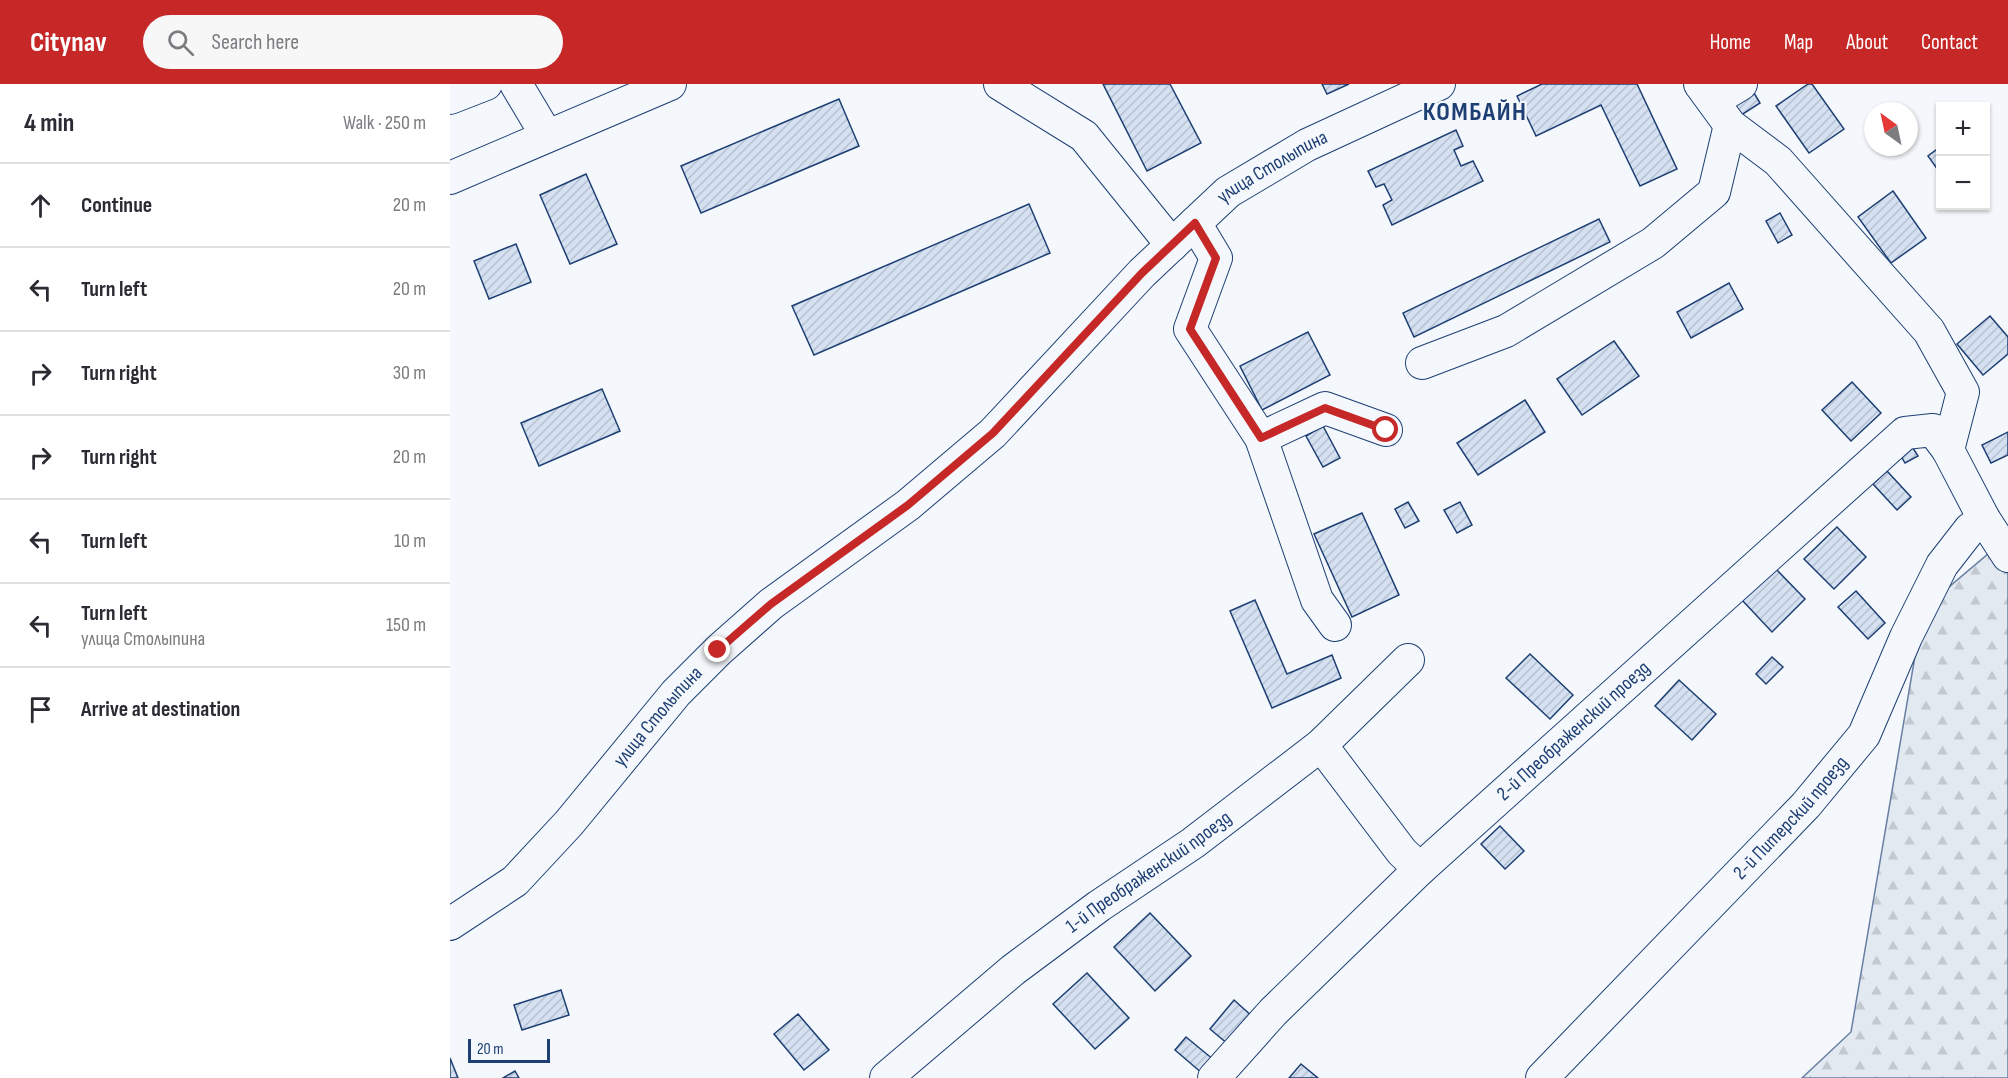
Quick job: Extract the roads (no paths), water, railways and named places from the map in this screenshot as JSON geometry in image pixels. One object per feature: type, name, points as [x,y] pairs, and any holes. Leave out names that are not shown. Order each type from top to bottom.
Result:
[{"type":"street","points":[[450,98],[486,84]]},
{"type":"street","points":[[516,84],[547,136]]},
{"type":"street","points":[[450,178],[670,84]]},
{"type":"street","points":[[1000,84],[1084,135],[1172,244]]},
{"type":"street","name":"улица Столыпина","points":[[450,924],[515,880],[569,823],[676,693],[718,650],[771,604],[908,505],[993,433],[1142,273],[1228,192],[1306,145],[1438,84]]},
{"type":"street","points":[[1714,103],[1741,84]]},
{"type":"street","points":[[1422,363],[1506,330],[1653,243],[1714,192],[1714,103]]},
{"type":"street","points":[[1714,103],[1778,160],[1929,331],[1963,392],[1948,450],[1984,519],[2008,556]]},
{"type":"street","points":[[1195,223],[1216,258],[1190,329],[1261,438],[1317,600],[1335,625]]},
{"type":"street","points":[[1261,438],[1325,408],[1386,430]]},
{"type":"street","name":"2-й Преображенский проезд","points":[[1214,1078],[1273,1012],[1420,869],[1905,433],[1933,430],[1948,450]]},
{"type":"street","name":"2-й Питерский проезд","points":[[1542,1078],[1806,805],[1864,735],[1906,637],[1942,566],[1970,529],[1984,519]]},
{"type":"street","name":"1-й Преображенский проезд","points":[[886,1078],[1013,970],[1099,906],[1193,843],[1321,745],[1408,660]]},
{"type":"street","points":[[1321,745],[1401,852],[1420,869]]},
{"type":"district","name":"КОМБАЙН","points":[[1475,112]]}]
